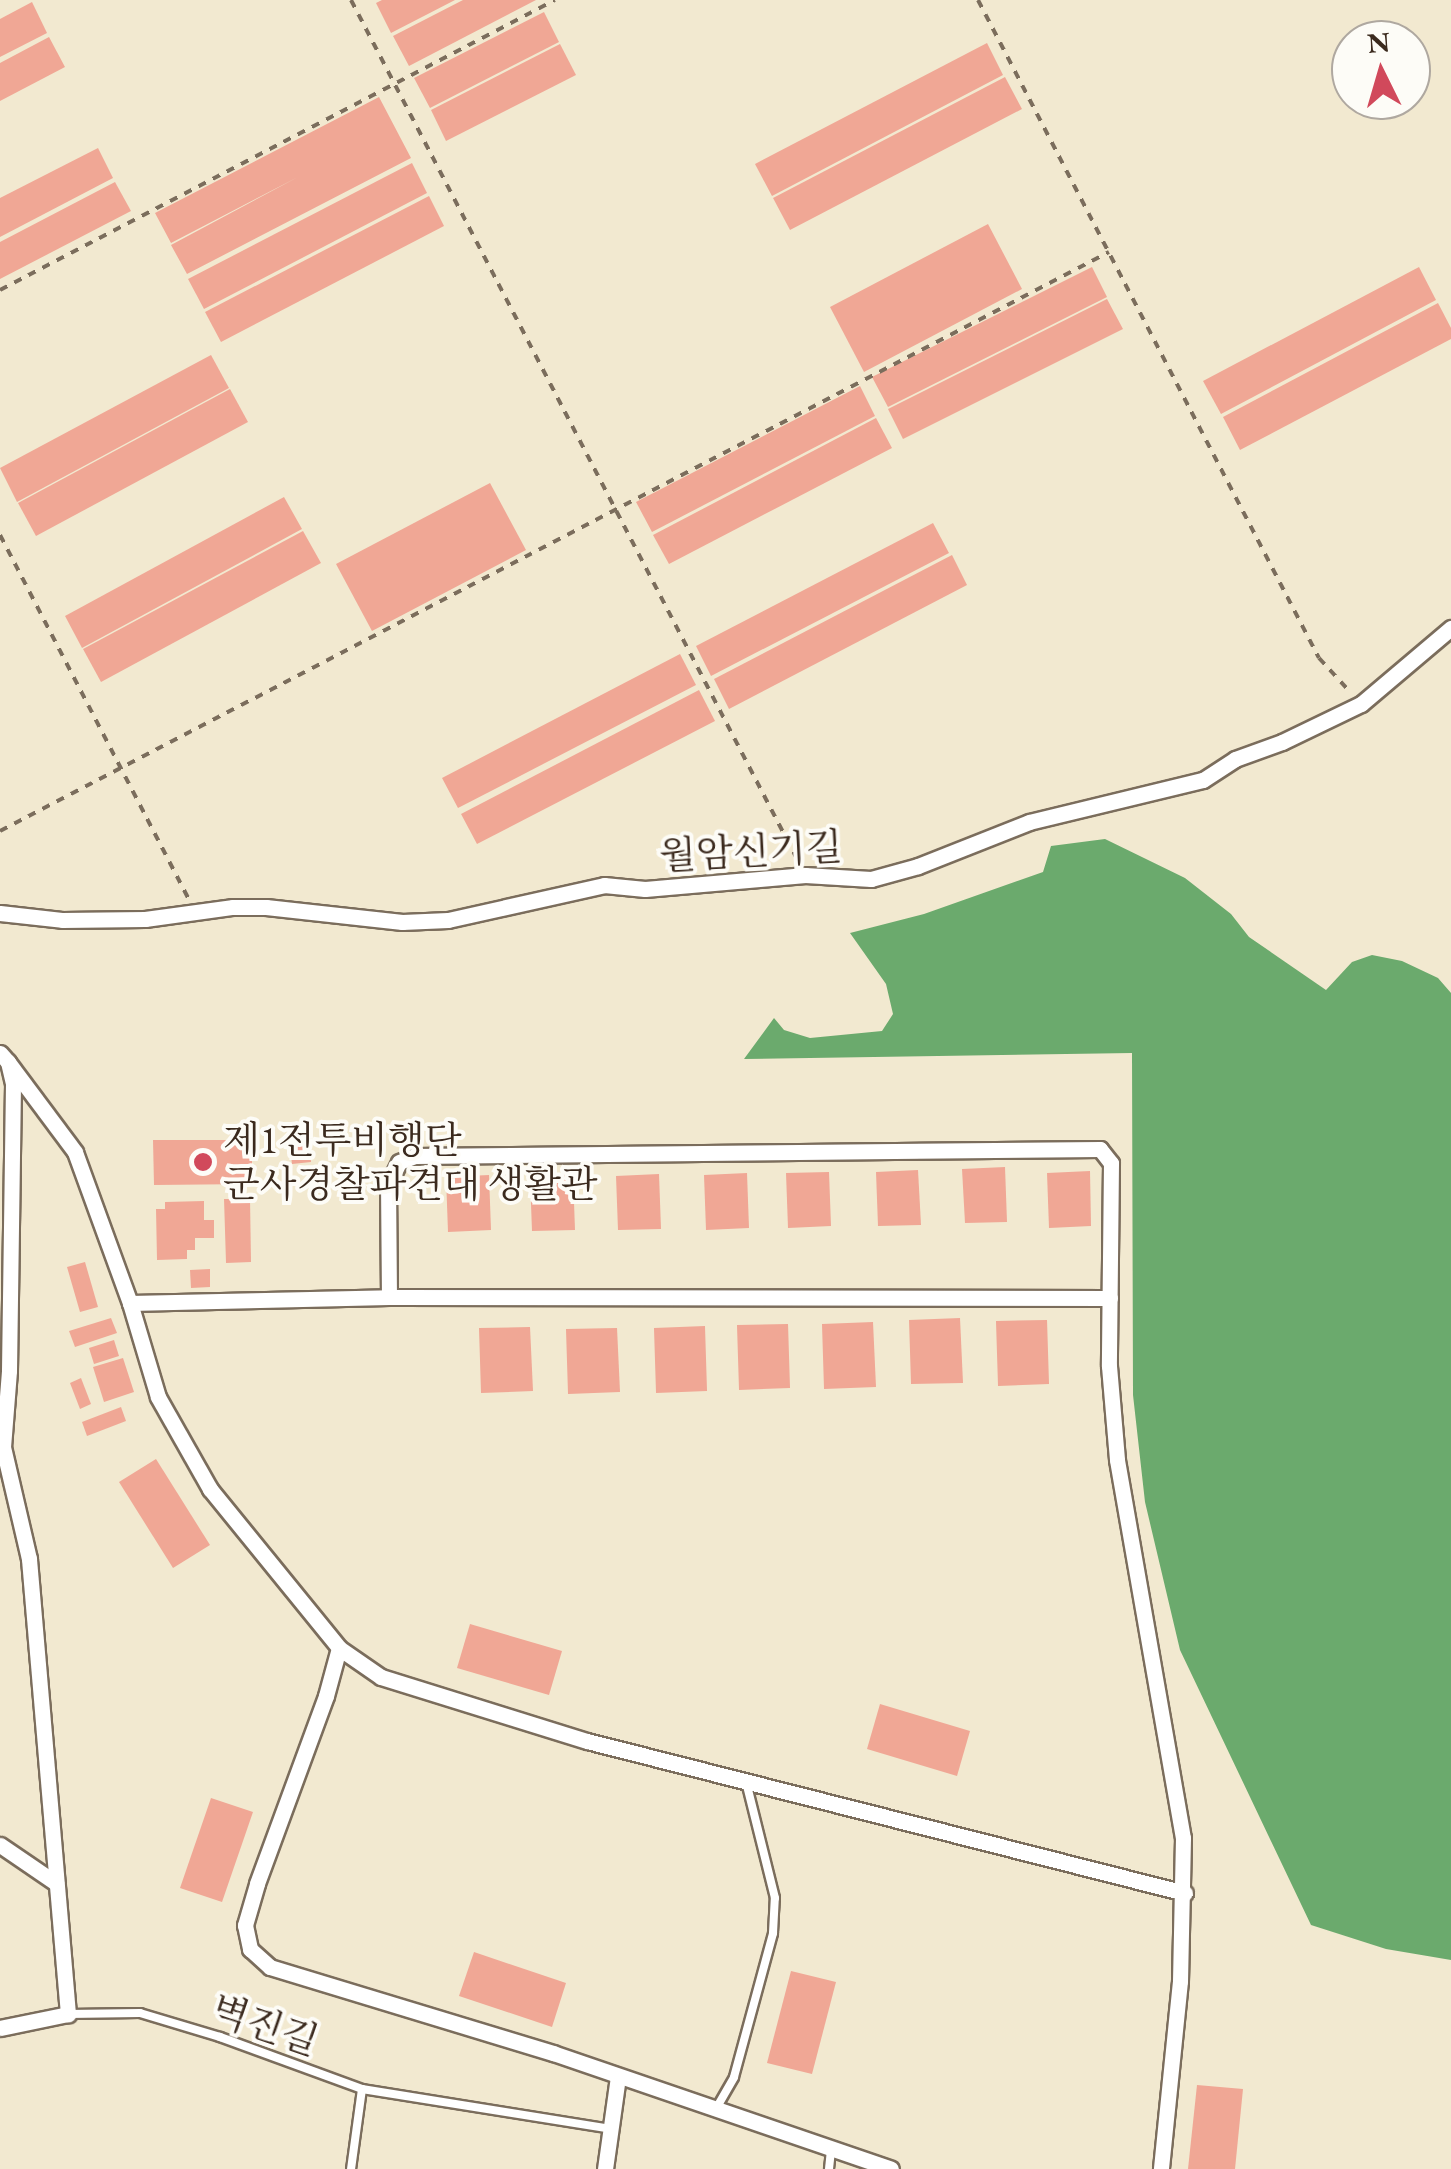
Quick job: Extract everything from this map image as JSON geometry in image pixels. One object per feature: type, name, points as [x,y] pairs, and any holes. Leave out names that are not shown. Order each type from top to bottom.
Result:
[{"type":"street","name":"월암신기길","points":[[0,914],[62,920],[145,919],[266,907],[359,920],[448,920],[604,885],[645,889],[805,874],[870,879],[918,866],[1028,822],[1203,780],[1235,759],[1282,742],[1361,704],[1451,628]]},
{"type":"street","points":[[4,1058],[75,1152],[130,1303],[158,1397],[210,1489],[338,1648],[380,1677],[587,1740],[1185,1893]]},
{"type":"street","points":[[0,2028],[68,2014],[30,1559],[2,1447],[9,1371],[13,1084],[4,1058]]},
{"type":"street","points":[[389,1298],[388,1185],[399,1162],[415,1156],[1100,1148],[1111,1163],[1109,1366],[1117,1460],[1183,1838],[1185,1893],[1161,2169]]},
{"type":"street","points":[[130,1303],[389,1298],[1110,1298]]},
{"type":"street","points":[[338,1648],[326,1696],[257,1884],[246,1925],[250,1949],[270,1967],[618,2077],[891,2169]]},
{"type":"street","points":[[0,1844],[56,1883]]},
{"type":"street","points":[[605,2169],[618,2077]]},
{"type":"lane","points":[[715,2111],[734,2078],[773,1933],[775,1898],[746,1782]]},
{"type":"lane","name":"벽진길","points":[[68,2014],[140,2013],[220,2037],[362,2089],[611,2129]]},
{"type":"lane","points":[[351,2169],[362,2089]]},
{"type":"lane","points":[[829,2169],[831,2149]]},
{"type":"path","points":[[351,0],[805,874]]},
{"type":"path","points":[[0,290],[555,0]]},
{"type":"path","points":[[978,0],[1319,658],[1361,704]]},
{"type":"path","points":[[0,831],[1108,252]]},
{"type":"path","points":[[0,535],[196,913]]},
{"type":"green space","points":[[1105,839],[1185,878],[1231,914],[1249,937],[1326,990],[1352,962],[1372,955],[1402,961],[1438,978],[1451,993],[1451,1960],[1386,1949],[1311,1925],[1180,1650],[1145,1502],[1133,1395],[1132,1053],[744,1059],[774,1018],[784,1030],[810,1038],[882,1031],[893,1014],[886,984],[850,933],[924,914],[1043,872],[1051,846]]},
{"type":"building","points":[[455,0],[391,33],[376,3]]},
{"type":"building","points":[[463,0],[536,0],[409,66],[393,36]]},
{"type":"building","points":[[32,2],[47,33],[0,57],[0,19]]},
{"type":"building","points":[[544,12],[559,42],[430,108],[414,78]]},
{"type":"building","points":[[49,37],[65,67],[0,101],[0,63]]},
{"type":"building","points":[[987,43],[1003,75],[772,196],[755,164]]},
{"type":"building","points":[[560,44],[576,75],[446,141],[431,110]]},
{"type":"building","points":[[1005,77],[1022,109],[790,230],[773,198]]},
{"type":"building","points":[[379,97],[411,158],[187,274],[171,245],[298,177],[171,243],[155,213]]},
{"type":"building","points":[[98,148],[113,178],[0,237],[0,198]]},
{"type":"building","points":[[412,163],[427,193],[204,309],[188,279]]},
{"type":"building","points":[[115,182],[131,211],[0,279],[0,242]]},
{"type":"building","points":[[429,196],[444,226],[221,342],[205,312]]},
{"type":"building","points":[[988,224],[1022,289],[864,372],[830,307]]},
{"type":"building","points":[[1092,267],[1107,297],[888,407],[872,377]]},
{"type":"building","points":[[1419,267],[1436,300],[1221,414],[1203,381]]},
{"type":"building","points":[[1107,299],[1123,329],[903,439],[888,409]]},
{"type":"building","points":[[1438,303],[1451,328],[1451,339],[1240,450],[1223,417]]},
{"type":"building","points":[[211,355],[229,388],[17,502],[0,468]]},
{"type":"building","points":[[860,386],[875,416],[652,532],[636,502]]},
{"type":"building","points":[[230,389],[248,422],[36,536],[18,503]]},
{"type":"building","points":[[876,418],[892,448],[669,564],[653,535]]},
{"type":"building","points":[[490,483],[526,550],[372,631],[336,564]]},
{"type":"building","points":[[284,497],[302,529],[82,648],[65,616]]},
{"type":"building","points":[[933,523],[949,553],[711,676],[696,646]]},
{"type":"building","points":[[303,531],[321,563],[101,682],[83,649]]},
{"type":"building","points":[[952,555],[967,585],[729,709],[714,679]]},
{"type":"building","points":[[680,654],[696,685],[458,808],[442,778]]},
{"type":"building","points":[[699,690],[715,721],[477,844],[461,814]]},
{"type":"building","points":[[309,1137],[311,1162],[292,1164],[289,1138]]},
{"type":"building","name":"제1전투비행단 군사경찰파견대 생활관","points":[[153,1140],[252,1140],[252,1184],[154,1185]]},
{"type":"building","points":[[1005,1167],[1007,1222],[965,1223],[962,1169]]},
{"type":"building","points":[[918,1170],[921,1225],[878,1226],[876,1172]]},
{"type":"building","points":[[1090,1171],[1091,1226],[1049,1228],[1047,1173]]},
{"type":"building","points":[[829,1172],[831,1226],[788,1228],[786,1173]]},
{"type":"building","points":[[747,1173],[749,1228],[706,1230],[704,1175]]},
{"type":"building","points":[[659,1174],[661,1229],[618,1230],[616,1176]]},
{"type":"building","points":[[489,1175],[491,1230],[448,1232],[446,1177]]},
{"type":"building","points":[[573,1175],[575,1230],[532,1231],[530,1177]]},
{"type":"building","points":[[224,1199],[250,1199],[251,1262],[226,1263]]},
{"type":"building","points":[[204,1201],[204,1220],[214,1220],[214,1238],[195,1238],[195,1250],[187,1250],[187,1259],[157,1260],[156,1209],[165,1209],[165,1202]]},
{"type":"building","points":[[85,1262],[98,1307],[80,1312],[67,1267]]},
{"type":"building","points":[[210,1269],[210,1287],[191,1288],[190,1270]]},
{"type":"building","points":[[111,1318],[117,1333],[75,1347],[69,1331]]},
{"type":"building","points":[[960,1318],[963,1383],[911,1384],[909,1320]]},
{"type":"building","points":[[1047,1320],[1049,1384],[998,1386],[996,1321]]},
{"type":"building","points":[[873,1322],[876,1387],[824,1389],[822,1324]]},
{"type":"building","points":[[788,1324],[790,1388],[739,1390],[737,1325]]},
{"type":"building","points":[[705,1326],[707,1391],[656,1393],[654,1328]]},
{"type":"building","points":[[530,1327],[533,1391],[481,1393],[479,1328]]},
{"type":"building","points":[[617,1328],[620,1392],[568,1394],[566,1329]]},
{"type":"building","points":[[114,1340],[119,1356],[94,1364],[89,1348]]},
{"type":"building","points":[[123,1358],[134,1392],[104,1402],[93,1367]]},
{"type":"building","points":[[81,1378],[91,1404],[80,1409],[70,1383]]},
{"type":"building","points":[[121,1407],[126,1421],[87,1436],[82,1422]]},
{"type":"building","points":[[156,1459],[210,1545],[173,1568],[119,1482]]},
{"type":"building","points":[[470,1624],[562,1651],[549,1695],[457,1668]]},
{"type":"building","points":[[880,1704],[970,1731],[957,1776],[867,1749]]},
{"type":"building","points":[[211,1798],[253,1812],[222,1902],[180,1888]]},
{"type":"building","points":[[474,1952],[566,1983],[552,2027],[459,1996]]},
{"type":"building","points":[[791,1971],[836,1982],[812,2074],[767,2063]]},
{"type":"building","points":[[1197,2085],[1243,2089],[1235,2169],[1188,2169]]},
{"type":"place","name":"제1전투비행단 군사경찰파견대 생활관","points":[[203,1162]]}]
